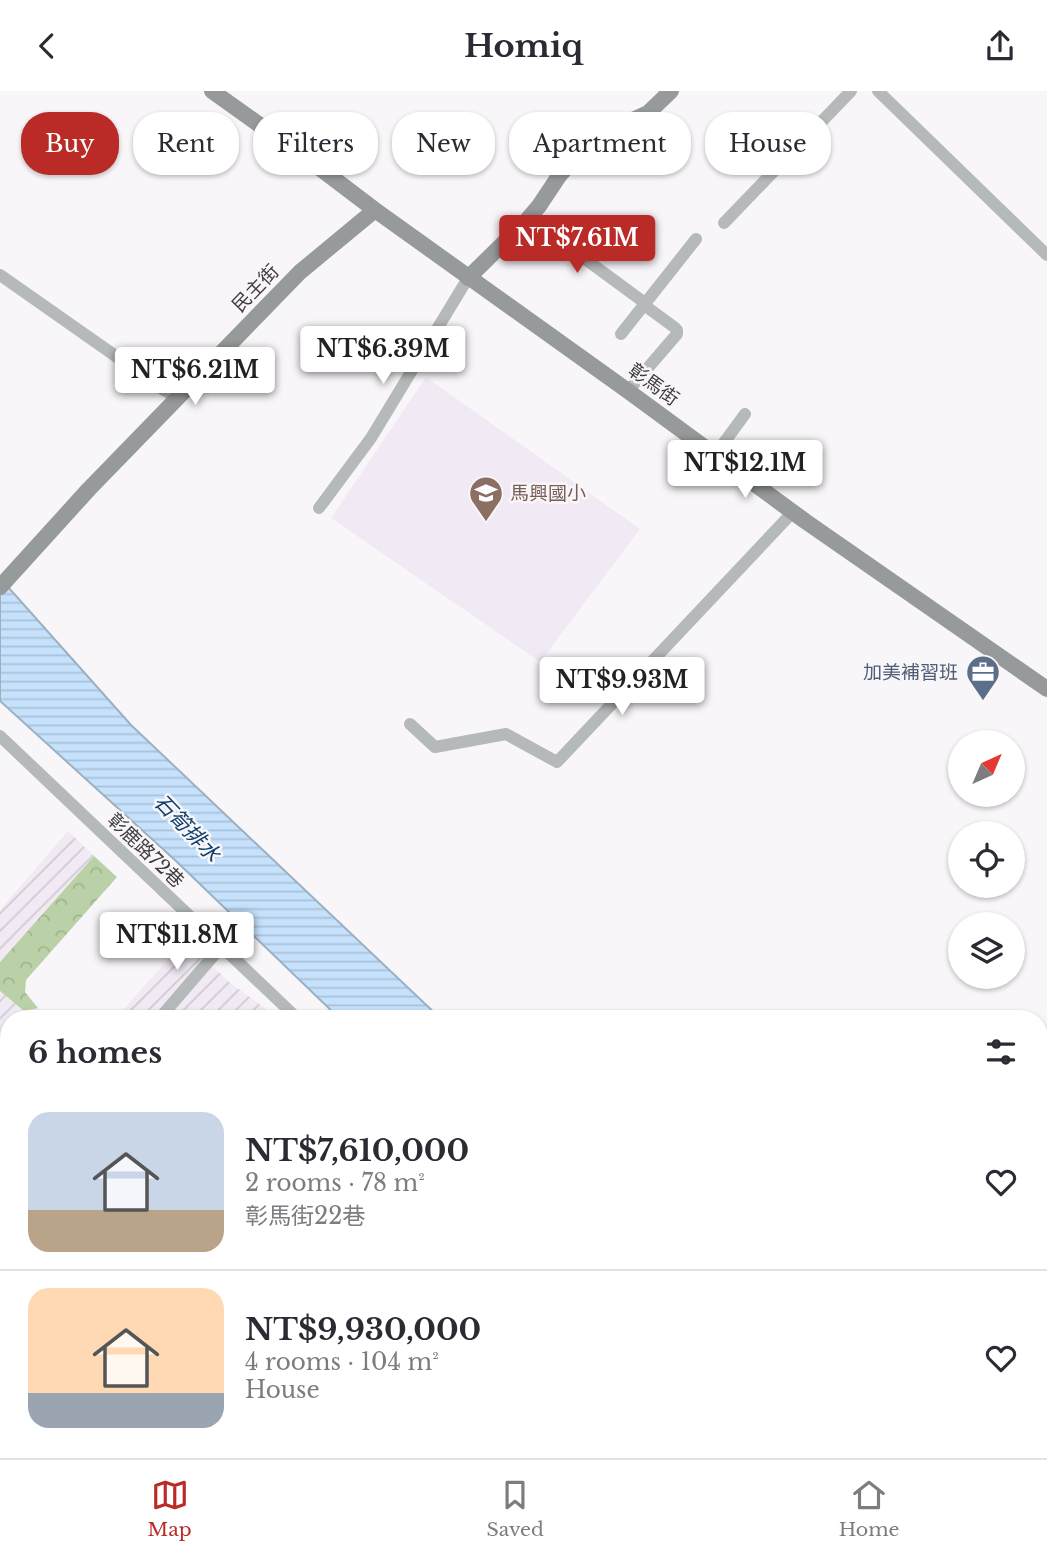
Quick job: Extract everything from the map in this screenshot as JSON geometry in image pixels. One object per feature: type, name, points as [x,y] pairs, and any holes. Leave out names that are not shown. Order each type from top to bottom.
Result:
[{"type":"street","name":"彰馬街","points":[[212,91],[793,512],[1047,688]]},
{"type":"street","points":[[319,507],[371,438],[468,278],[527,220],[559,176],[586,146],[602,134],[648,113],[671,91]]},
{"type":"street","points":[[724,223],[851,91]]},
{"type":"street","points":[[878,91],[1047,255]]},
{"type":"street","name":"民主街","points":[[0,587],[89,489],[300,272],[375,210]]},
{"type":"street","points":[[527,220],[558,239],[677,330],[677,334],[628,391]]},
{"type":"street","points":[[621,334],[695,239]]},
{"type":"street","points":[[0,275],[178,398]]},
{"type":"street","points":[[715,455],[745,414]]},
{"type":"street","points":[[410,724],[435,747],[506,734],[557,762],[793,512]]},
{"type":"street","name":"彰鹿路72巷","points":[[0,736],[288,1010]]},
{"type":"street","points":[[167,1010],[221,947]]},
{"type":"shaded area","name":"馬興國小","points":[[426,377],[640,529],[540,662],[331,518]]},
{"type":"shaded area","points":[[68,831],[94,856],[0,962],[0,910]]},
{"type":"shaded area","points":[[185,940],[229,982],[267,1010],[123,1010]]},
{"type":"shaded area","points":[[0,991],[23,1010],[0,1010]]},
{"type":"green space","points":[[94,856],[117,877],[26,980],[25,992],[38,1008],[23,1010],[0,991],[0,962]]},
{"type":"water","name":"石筍排水","points":[[0,578],[131,725],[432,1010],[331,1010],[176,861],[0,701]]},
{"type":"place","name":"馬興國小","points":[[486,523]]},
{"type":"place","name":"加美補習班","points":[[983,702]]}]
